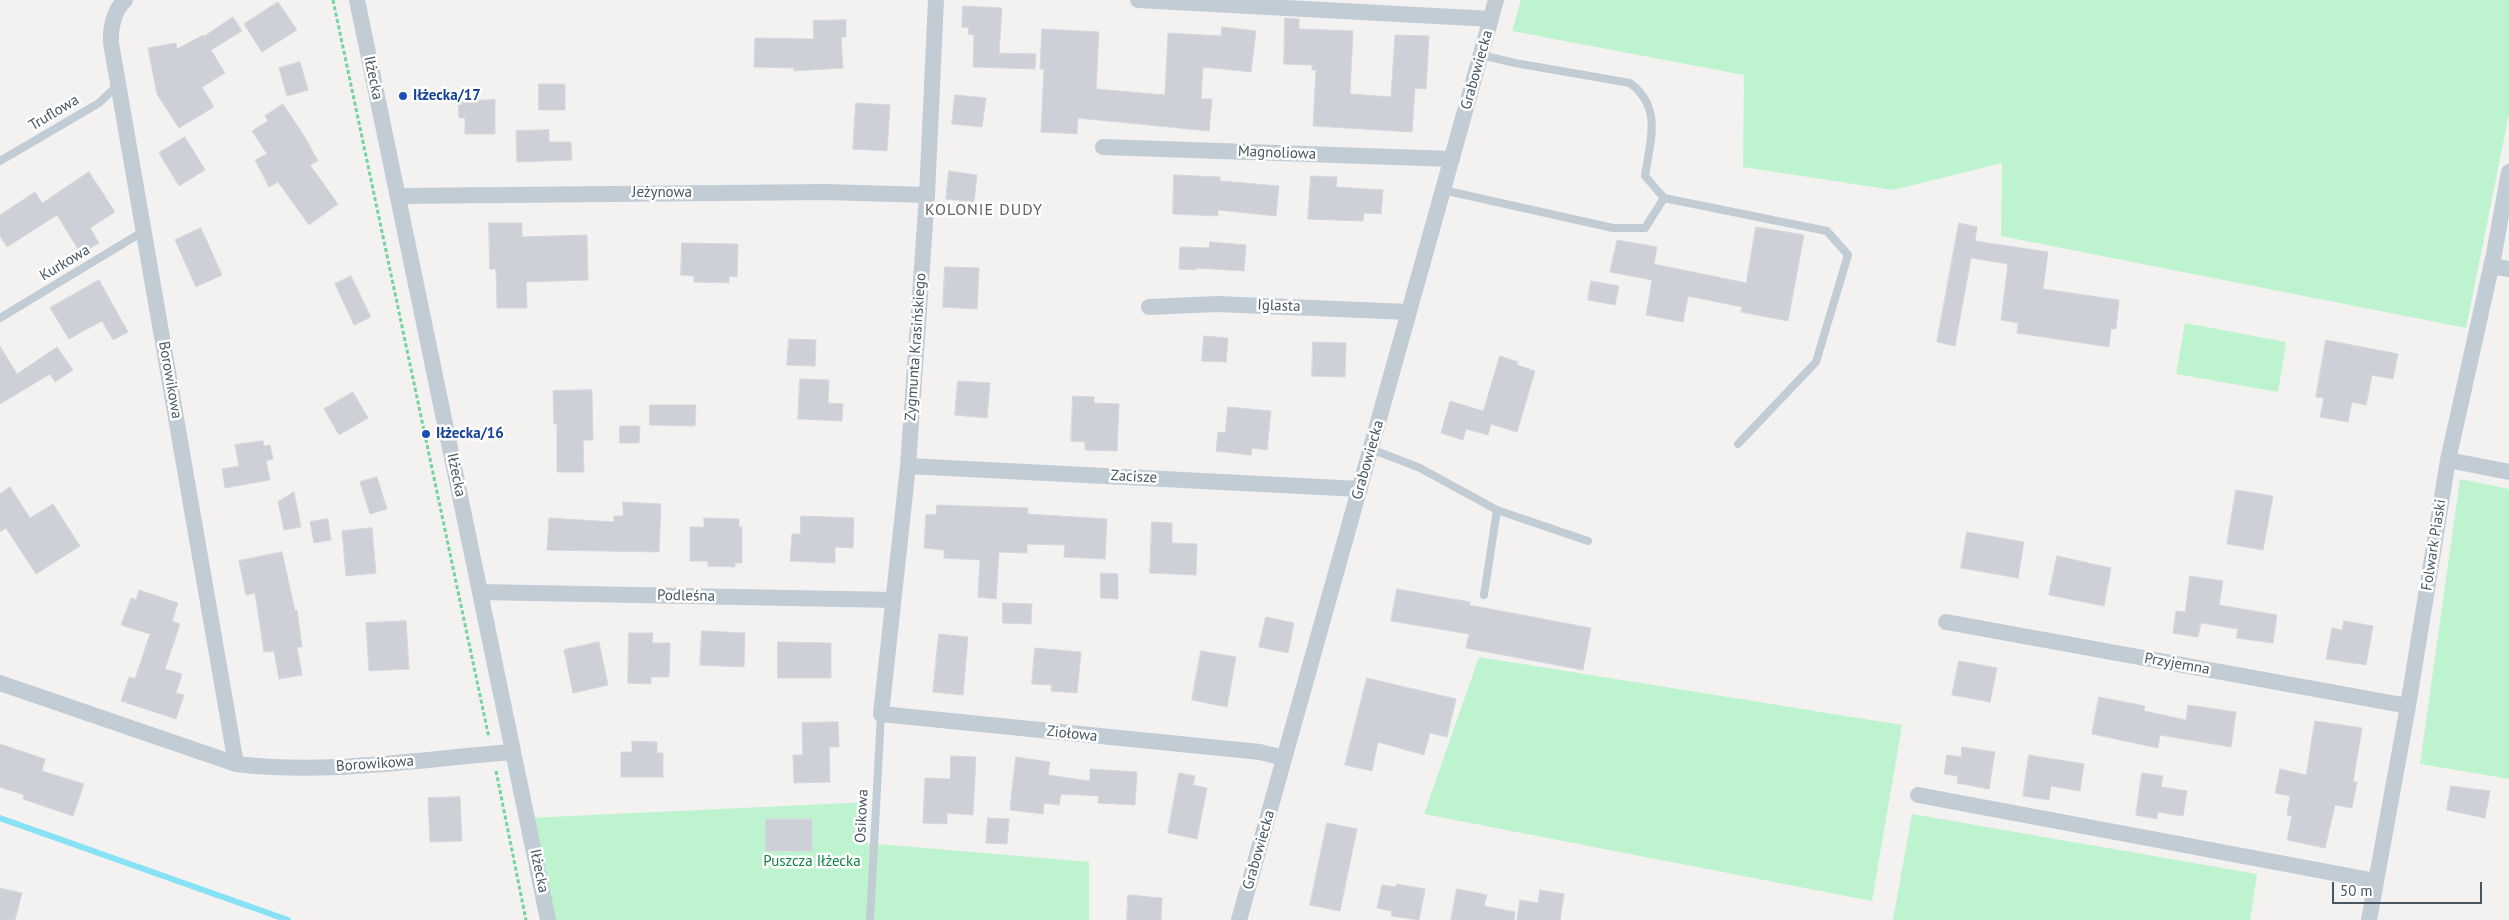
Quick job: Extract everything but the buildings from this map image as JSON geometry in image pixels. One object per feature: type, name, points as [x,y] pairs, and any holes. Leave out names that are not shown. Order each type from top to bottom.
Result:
[{"type":"street","name":"Borowikowa","points":[[125,0],[120,4],[110,30],[236,764]]},
{"type":"street","name":"Iłżecka","points":[[357,0],[548,920]]},
{"type":"street","name":"Zygmunta Krasińskiego","points":[[881,714],[908,466],[927,195],[936,0]]},
{"type":"street","points":[[1138,0],[1491,19]]},
{"type":"street","name":"Grabowiecka","points":[[1239,920],[1496,0]]},
{"type":"street","name":"Magnoliowa","points":[[1103,147],[1452,159]]},
{"type":"street","name":"Folwark Piaski","points":[[2369,920],[2408,706],[2448,460],[2491,266],[2509,172]]},
{"type":"street","name":"Jeżynowa","points":[[398,196],[826,192],[927,195]]},
{"type":"street","points":[[2491,266],[2509,269]]},
{"type":"street","name":"Iglasta","points":[[1149,307],[1217,304],[1409,312]]},
{"type":"street","points":[[2448,460],[2509,472]]},
{"type":"street","name":"Zacisze","points":[[908,466],[1360,489]]},
{"type":"street","name":"Podleśna","points":[[480,592],[893,600]]},
{"type":"street","name":"Przyjemna","points":[[1946,622],[2408,706]]},
{"type":"street","name":"Borowikowa","points":[[0,683],[236,764],[277,769],[358,767],[513,752]]},
{"type":"street","name":"Ziołowa","points":[[881,714],[1260,752],[1284,758]]},
{"type":"street","points":[[1918,795],[2376,881]]},
{"type":"lane","points":[[1481,55],[1515,64],[1630,83],[1641,92],[1652,114],[1652,128],[1645,176],[1664,198],[1827,231],[1848,255],[1816,362],[1738,444]]},
{"type":"lane","name":"Truflowa","points":[[0,161],[99,103],[118,85]]},
{"type":"lane","points":[[1443,190],[1613,228],[1645,228],[1664,198]]},
{"type":"lane","name":"Kurkowa","points":[[0,318],[144,231]]},
{"type":"lane","points":[[1371,449],[1420,468],[1497,510],[1588,541]]},
{"type":"lane","points":[[1484,595],[1497,510]]},
{"type":"lane","name":"Osikowa","points":[[870,920],[881,714]]},
{"type":"path","points":[[332,0],[526,920]]},
{"type":"green space","points":[[1521,0],[2509,0],[2509,114],[2466,328],[2001,236],[2002,163],[1893,190],[1743,167],[1744,75],[1512,31]]},
{"type":"green space","points":[[2185,323],[2286,342],[2278,392],[2176,374]]},
{"type":"green space","points":[[2460,479],[2509,489],[2509,779],[2420,764]]},
{"type":"green space","points":[[1479,657],[1902,725],[1872,901],[1424,814]]},
{"type":"green space","name":"Puszcza Iłżecka","points":[[869,802],[867,843],[1089,862],[1089,920],[548,920],[528,818]]},
{"type":"green space","points":[[1912,814],[2257,874],[2250,920],[1893,920]]},
{"type":"waterway","points":[[0,818],[288,920]]},
{"type":"place","name":"Iłżecka/17","points":[[403,96]]},
{"type":"place","name":"Iłżecka/16","points":[[426,434]]},
{"type":"district","name":"KOLONIE DUDY","points":[[984,210]]}]
